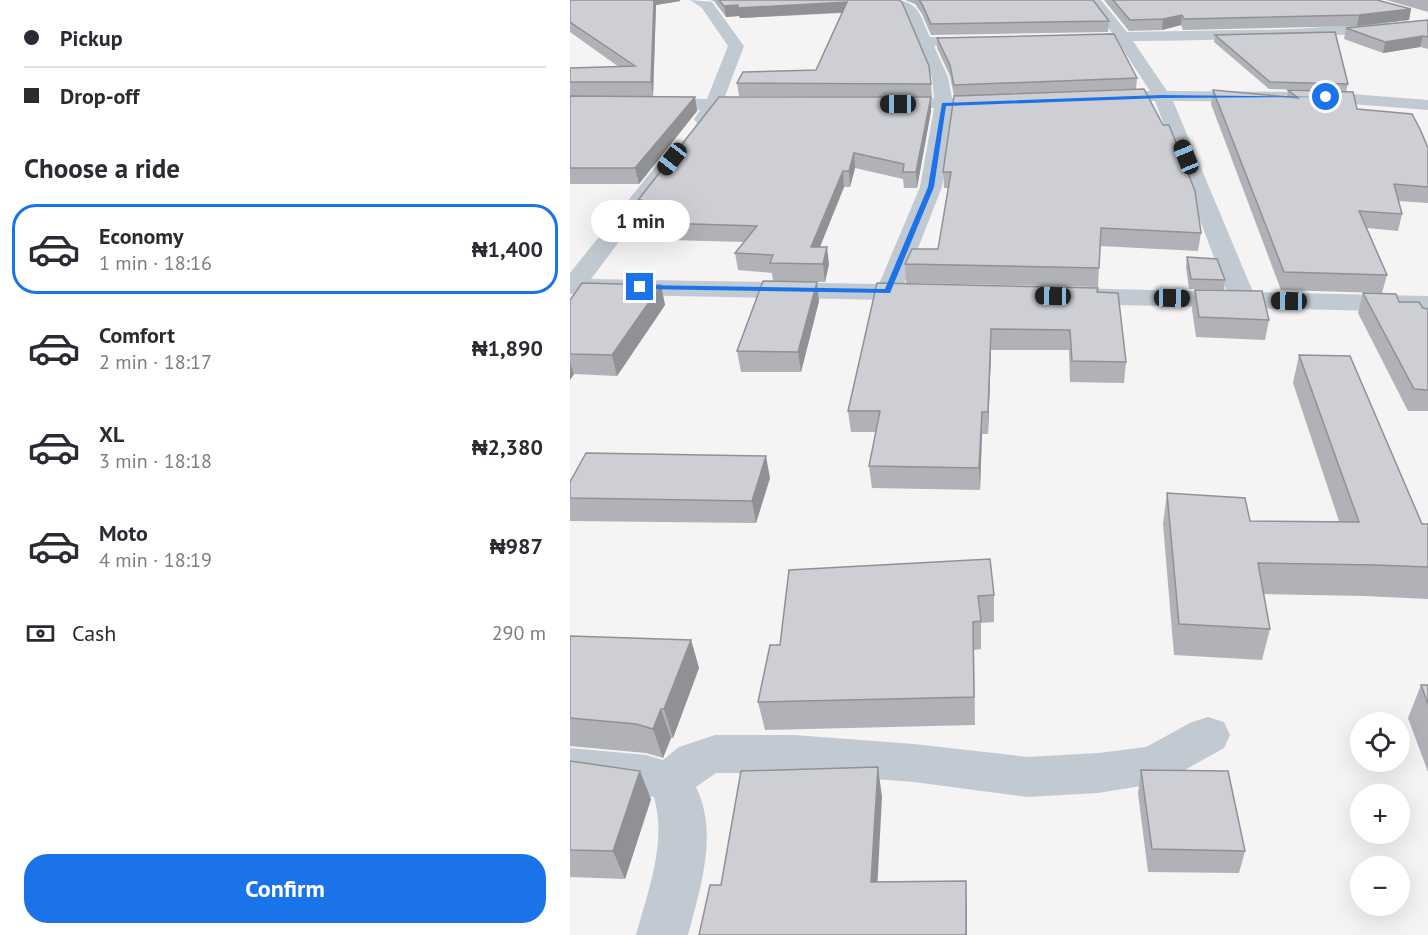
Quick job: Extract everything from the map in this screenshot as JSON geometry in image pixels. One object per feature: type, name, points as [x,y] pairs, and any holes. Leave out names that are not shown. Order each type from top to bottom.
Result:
[{"type":"street","points":[[693,132],[714,105],[727,77],[736,46],[707,5],[697,0]]},
{"type":"street","points":[[888,292],[931,187],[944,104],[940,77],[925,42],[910,9],[897,0]]},
{"type":"street","points":[[1095,0],[1162,96],[1243,300]]},
{"type":"street","points":[[1406,12],[1428,19]]},
{"type":"street","points":[[1053,39],[1315,34],[1428,24]]},
{"type":"street","points":[[925,42],[995,40]]},
{"type":"street","points":[[1082,99],[1162,96],[1326,97],[1427,106]]},
{"type":"street","points":[[875,104],[1013,102]]},
{"type":"street","points":[[570,103],[771,105]]},
{"type":"street","points":[[572,286],[678,150]]},
{"type":"street","points":[[572,286],[947,293]]},
{"type":"street","points":[[1053,296],[1428,304]]},
{"type":"street","points":[[670,782],[695,761],[715,754],[794,754],[914,763],[1028,777],[1098,773],[1153,765],[1208,735]]},
{"type":"street","points":[[570,766],[646,775],[670,782],[679,794],[684,819],[676,874],[662,935]]},
{"type":"building","points":[[570,0],[654,0],[651,82],[570,82],[570,68],[635,66],[570,22]]},
{"type":"building","points":[[719,0],[899,0],[902,2],[929,66],[931,84],[737,83],[743,72],[816,70],[847,2],[738,8],[738,5],[724,6]]},
{"type":"building","points":[[919,0],[1093,0],[1109,21],[931,24]]},
{"type":"building","points":[[1113,0],[1377,0],[1411,9],[1359,15],[1184,19],[1182,15],[1163,19],[1130,20]]},
{"type":"building","points":[[1428,20],[1428,37],[1385,42],[1346,28]]},
{"type":"building","points":[[1335,32],[1348,84],[1270,82],[1215,35]]},
{"type":"building","points":[[1114,34],[1137,78],[954,85],[950,65],[937,38]]},
{"type":"building","points":[[1144,89],[1163,125],[1169,125],[1195,191],[1201,233],[1101,228],[1099,268],[905,264],[912,249],[938,249],[951,172],[943,172],[954,96]]},
{"type":"building","points":[[1213,90],[1298,98],[1288,90],[1353,92],[1357,109],[1412,114],[1428,148],[1428,187],[1394,184],[1402,214],[1359,211],[1387,275],[1284,272]]},
{"type":"building","points":[[570,96],[695,97],[635,168],[570,168]]},
{"type":"building","points":[[719,97],[931,97],[916,172],[903,172],[904,164],[854,153],[849,171],[843,171],[811,247],[827,247],[823,264],[770,263],[773,255],[735,253],[757,226],[626,222],[641,200],[638,200]]},
{"type":"building","points":[[1187,257],[1217,259],[1225,280],[1191,279]]},
{"type":"building","points":[[763,281],[817,282],[798,352],[737,351]]},
{"type":"building","points":[[582,283],[661,285],[612,355],[570,354],[570,300]]},
{"type":"building","points":[[877,283],[1098,288],[1097,292],[1118,293],[1126,362],[1072,361],[1070,330],[991,329],[988,412],[982,412],[979,468],[869,466],[880,411],[848,411]]},
{"type":"building","points":[[1195,290],[1262,291],[1269,320],[1199,317]]},
{"type":"building","points":[[1363,293],[1396,294],[1399,302],[1419,302],[1423,308],[1428,309],[1428,390],[1414,389]]},
{"type":"building","points":[[1299,355],[1350,356],[1422,524],[1428,524],[1428,567],[1258,563],[1270,629],[1179,624],[1167,493],[1245,498],[1250,521],[1359,522]]},
{"type":"building","points":[[586,453],[766,456],[752,501],[570,498],[570,482]]},
{"type":"building","points":[[990,559],[994,595],[978,596],[981,621],[973,622],[974,697],[758,702],[770,645],[780,645],[789,570]]},
{"type":"building","points":[[570,636],[691,640],[664,709],[661,709],[653,729],[636,724],[570,718]]},
{"type":"building","points":[[1421,685],[1428,685],[1428,704]]},
{"type":"building","points":[[570,761],[640,771],[613,851],[570,850]]},
{"type":"building","points":[[878,767],[871,882],[966,881],[966,935],[699,935],[710,885],[721,885],[741,771]]},
{"type":"building","points":[[1141,770],[1228,771],[1245,851],[1152,849]]},
{"type":"route","points":[[640,287],[888,292],[931,187],[944,104],[1162,96],[1326,97]]}]
